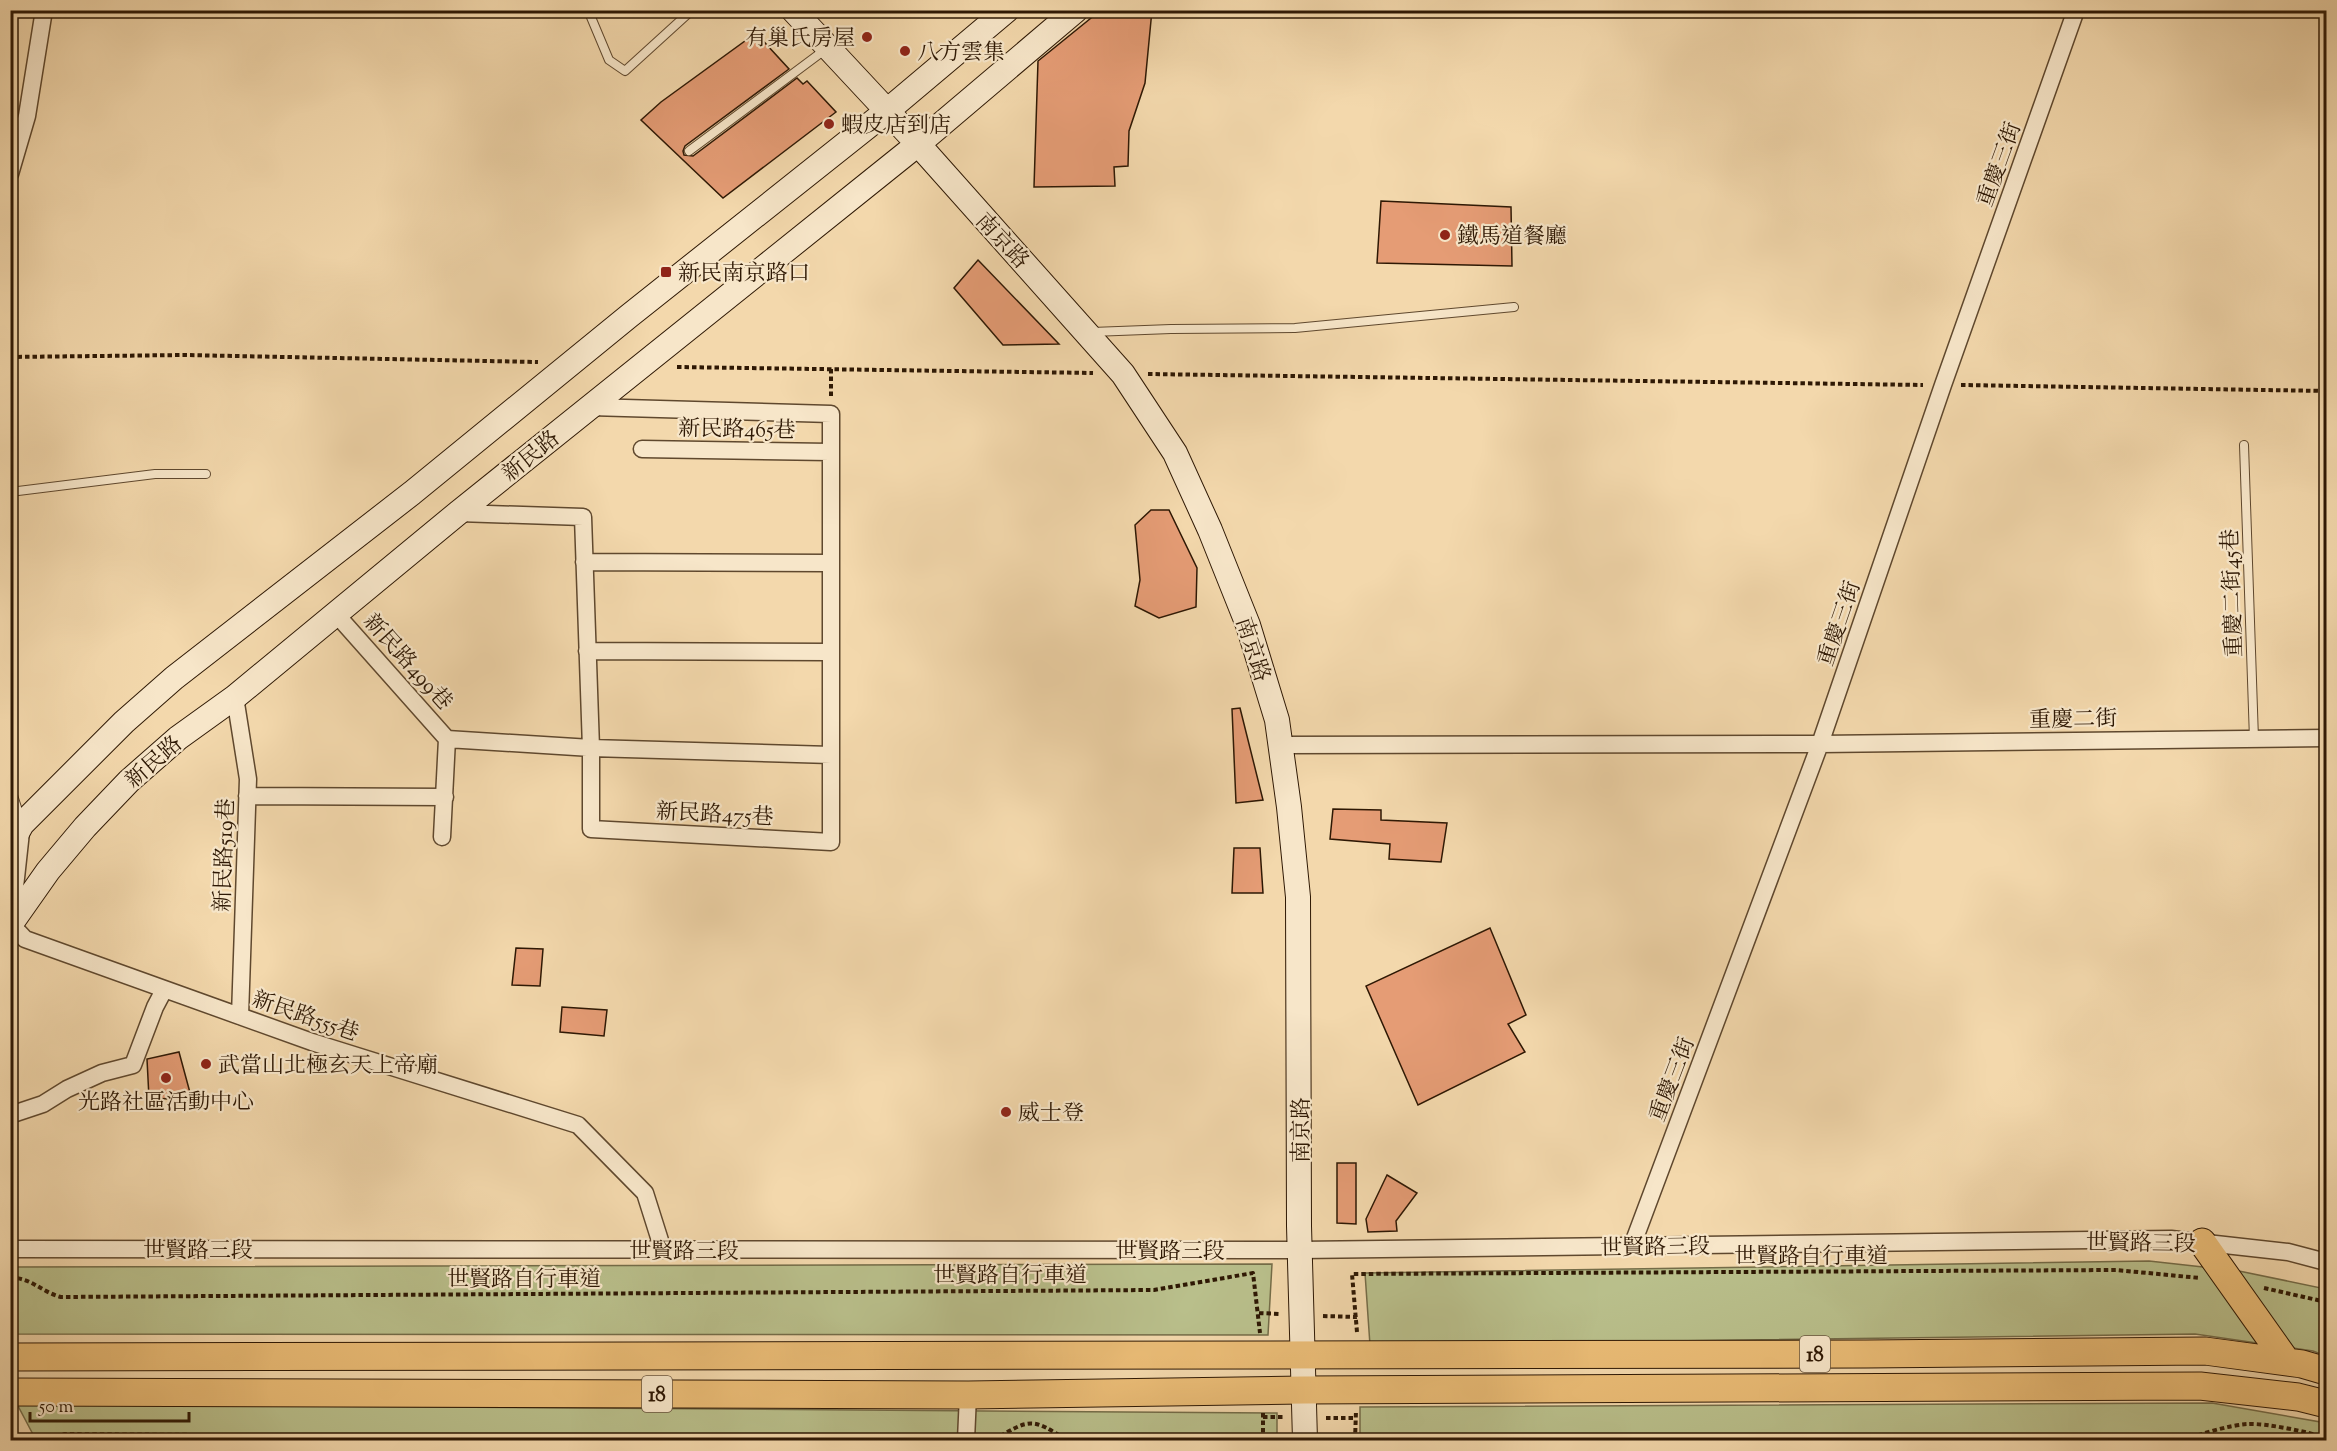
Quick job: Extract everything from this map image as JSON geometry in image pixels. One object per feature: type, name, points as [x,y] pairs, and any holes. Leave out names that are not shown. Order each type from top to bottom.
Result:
[{"type":"main road","points":[[2202,1242],[2287,1362]]},
{"type":"main road","name":"18","points":[[10,1357],[2205,1351],[2287,1362],[2326,1371]]},
{"type":"main road","name":"18","points":[[10,1392],[968,1395],[1303,1390],[2200,1386],[2298,1397],[2326,1404]]},
{"type":"street","points":[[10,174],[27,116],[44,10]]},
{"type":"street","name":"南京路","points":[[793,10],[918,144],[1084,333],[1123,374],[1175,453],[1210,530],[1248,625],[1277,720],[1298,897],[1300,1250],[1305,1440]]},
{"type":"street","name":"新民路","points":[[10,845],[22,824],[124,722],[174,678],[412,493],[888,111],[1007,10]]},
{"type":"street","name":"新民路","points":[[11,925],[48,871],[129,781],[178,738],[235,697],[458,513],[918,144],[1076,10]]},
{"type":"street","name":"重慶三街","points":[[1632,1246],[1820,744],[1943,385],[2076,10]]},
{"type":"street","points":[[590,407],[831,414]]},
{"type":"street","name":"新民路475巷","points":[[458,513],[583,517],[591,748],[591,829],[831,842],[831,414]]},
{"type":"street","name":"新民路465巷","points":[[642,449],[830,452]]},
{"type":"street","points":[[584,562],[830,563]]},
{"type":"street","name":"新民路499巷","points":[[336,614],[447,739]]},
{"type":"street","points":[[587,651],[830,652]]},
{"type":"street","name":"新民路519巷","points":[[235,697],[248,779],[240,1016]]},
{"type":"street","name":"重慶二街","points":[[1280,745],[1820,744],[2326,738]]},
{"type":"street","points":[[442,837],[447,739],[591,748],[831,755]]},
{"type":"street","points":[[247,796],[445,797]]},
{"type":"street","points":[[11,925],[22,824]]},
{"type":"street","name":"新民路555巷","points":[[11,925],[25,939],[164,990],[312,1042],[578,1125],[645,1193],[663,1250]]},
{"type":"street","points":[[10,1115],[43,1104],[67,1089],[102,1073],[133,1065],[155,1007],[164,990]]},
{"type":"street","name":"世賢路三段","points":[[10,1249],[1300,1250],[2172,1239],[2288,1252],[2326,1262]]},
{"type":"street","points":[[966,1440],[968,1395]]},
{"type":"lane","points":[[588,10],[609,60],[625,71],[692,10]]},
{"type":"lane","points":[[689,152],[828,48]]},
{"type":"lane","points":[[1084,333],[1171,329],[1295,328],[1514,307]]},
{"type":"lane","name":"重慶二街45巷","points":[[2244,445],[2254,739]]},
{"type":"lane","points":[[10,492],[155,474],[206,474]]},
{"type":"lane","points":[[10,786],[22,824]]},
{"type":"path","points":[[10,357],[185,355],[572,363]]},
{"type":"path","points":[[641,366],[2326,391]]},
{"type":"path","points":[[831,369],[831,414]]},
{"type":"path","name":"世賢路自行車道","points":[[1357,1317],[1352,1274],[2116,1270],[2207,1279]]},
{"type":"path","name":"世賢路自行車道","points":[[10,1278],[21,1278],[47,1293],[61,1297],[1154,1290],[1253,1273],[1259,1313]]},
{"type":"path","points":[[2259,1287],[2326,1302]]},
{"type":"path","points":[[1263,1417],[1263,1440]]},
{"type":"path","points":[[1355,1418],[1355,1440]]},
{"type":"path","points":[[994,1440],[1019,1425],[1042,1424],[1066,1440]]},
{"type":"path","points":[[2184,1440],[2248,1424],[2311,1433],[2326,1438]]},
{"type":"path","points":[[57,1440],[64,1434],[907,1440]]},
{"type":"green space","points":[[2149,1261],[2239,1271],[2326,1289],[2326,1356],[2313,1351],[2195,1334],[1370,1345],[1365,1273]]},
{"type":"green space","points":[[1272,1264],[1268,1335],[11,1334],[11,1267]]},
{"type":"green space","points":[[2212,1403],[2326,1423],[2326,1440],[1360,1440],[1360,1407]]},
{"type":"green space","points":[[17,1404],[1277,1413],[1277,1440],[36,1440]]},
{"type":"building","points":[[1101,10],[1152,10],[1145,83],[1129,131],[1128,166],[1114,167],[1115,186],[1034,187],[1038,61]]},
{"type":"building","points":[[756,33],[789,69],[685,146],[684,155],[693,156],[797,78],[803,84],[807,81],[836,112],[723,198],[641,120],[661,102]]},
{"type":"building","name":"鐵馬道餐廳","points":[[1381,201],[1511,207],[1512,266],[1377,263]]},
{"type":"building","points":[[978,260],[1059,344],[1003,345],[954,288]]},
{"type":"building","points":[[1151,510],[1169,510],[1197,568],[1196,607],[1159,618],[1135,606],[1140,580],[1135,525]]},
{"type":"building","points":[[1240,708],[1263,800],[1236,803],[1232,709]]},
{"type":"building","points":[[1333,809],[1381,810],[1381,820],[1447,823],[1441,862],[1389,859],[1390,844],[1330,839]]},
{"type":"building","points":[[1234,848],[1260,848],[1263,893],[1232,893]]},
{"type":"building","points":[[1490,928],[1526,1015],[1508,1024],[1525,1052],[1418,1105],[1366,986]]},
{"type":"building","points":[[516,948],[543,949],[540,986],[512,985]]},
{"type":"building","points":[[562,1007],[607,1010],[604,1036],[560,1032]]},
{"type":"building","name":"光路社區活動中心","points":[[179,1052],[192,1100],[149,1098],[147,1059]]},
{"type":"building","points":[[1337,1163],[1356,1163],[1356,1224],[1337,1223]]},
{"type":"building","points":[[1387,1175],[1417,1193],[1396,1221],[1397,1231],[1368,1232],[1366,1219]]},
{"type":"place","name":"有巢氏房屋","points":[[867,37]]},
{"type":"place","name":"八方雲集","points":[[905,51]]},
{"type":"place","name":"蝦皮店到店","points":[[829,124]]},
{"type":"place","name":"鐵馬道餐廳","points":[[1445,235]]},
{"type":"place","name":"新民南京路口","points":[[666,272]]},
{"type":"place","name":"武當山北極玄天上帝廟","points":[[206,1064]]},
{"type":"place","name":"光路社區活動中心","points":[[166,1078]]},
{"type":"place","name":"威士登","points":[[1006,1112]]}]
